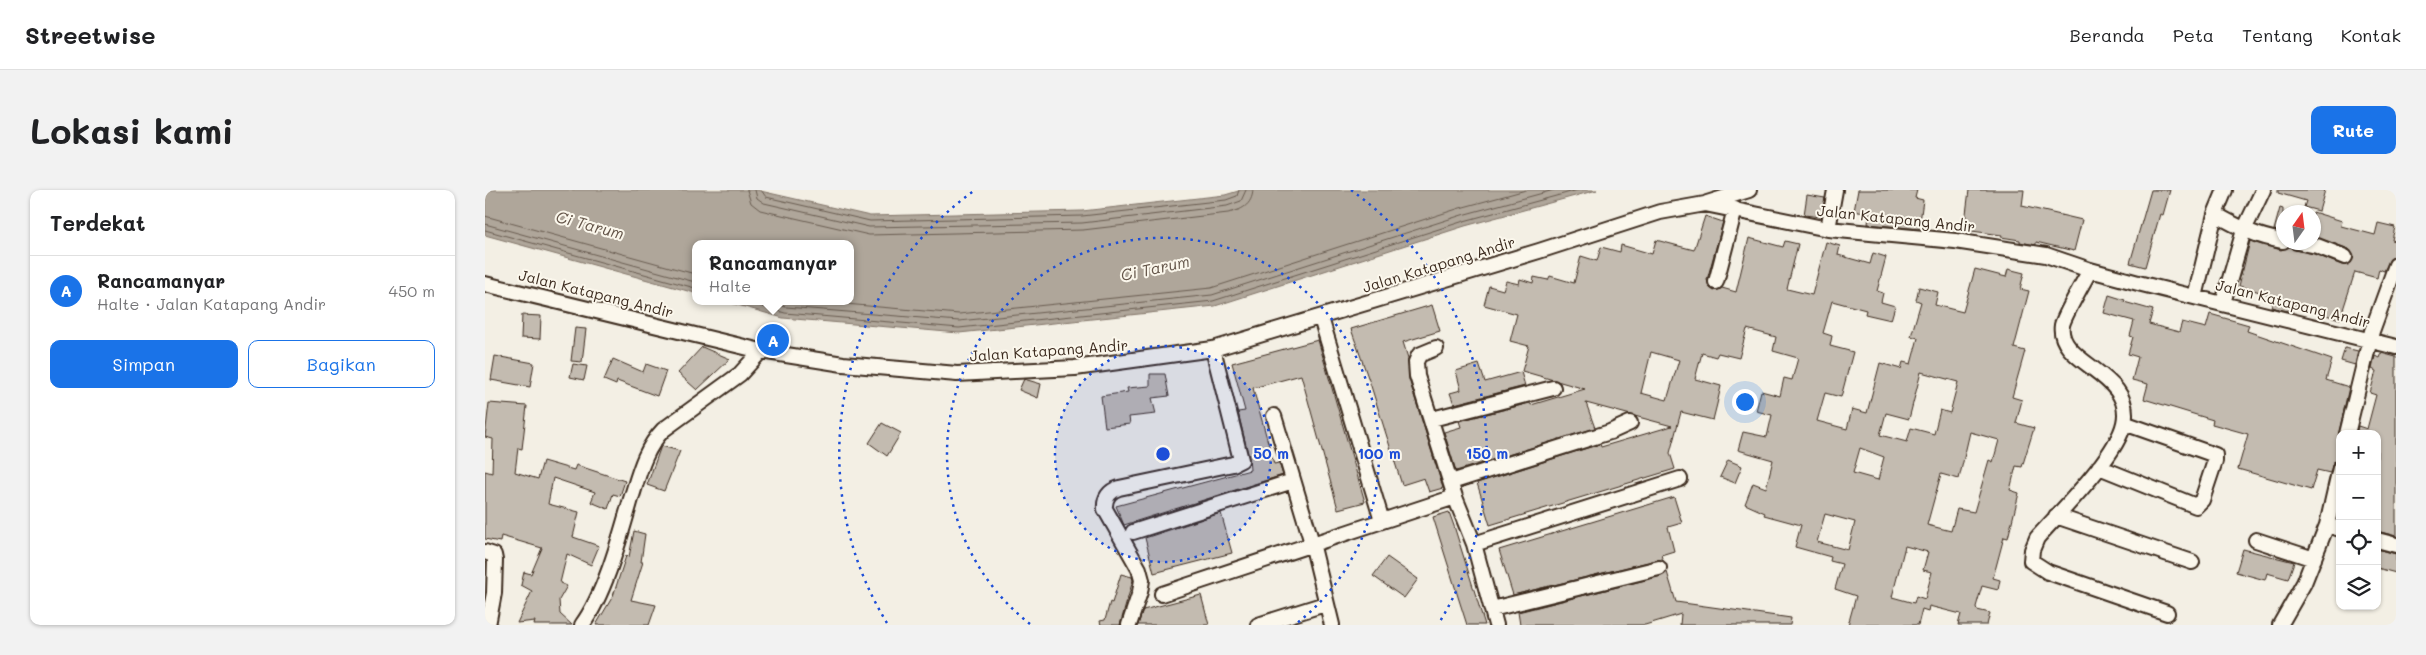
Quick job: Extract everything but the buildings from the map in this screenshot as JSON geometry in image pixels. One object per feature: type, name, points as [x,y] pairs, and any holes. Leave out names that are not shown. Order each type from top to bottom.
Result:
[{"type":"street","points":[[1705,204],[1722,195],[1749,190]]},
{"type":"street","points":[[1828,230],[1835,190]]},
{"type":"street","points":[[2195,297],[2215,214],[2225,190]]},
{"type":"street","points":[[2223,303],[2243,230],[2263,190]]},
{"type":"street","name":"Jalan Katapang Andir","points":[[485,284],[761,351],[843,364],[957,374],[1075,368],[1213,349],[1321,318],[1660,212],[1705,204],[1828,230],[1955,241],[2046,255],[2087,269],[2396,347]]},
{"type":"street","points":[[1716,282],[1735,209]]},
{"type":"street","points":[[2215,214],[2243,230],[2264,238],[2276,239]]},
{"type":"street","points":[[2321,247],[2345,256]]},
{"type":"street","points":[[2348,430],[2370,340],[2396,265]]},
{"type":"street","points":[[2087,269],[2062,325],[2064,341],[2079,357],[2113,382],[2123,401],[2124,422],[2099,467],[2037,538],[2032,550],[2031,561],[2048,572],[2167,612]]},
{"type":"street","points":[[1321,318],[1382,521]]},
{"type":"street","points":[[1436,348],[1423,352],[1416,362],[1417,376],[1455,497],[1474,544],[1496,625]]},
{"type":"street","points":[[1129,625],[1142,580],[1139,569],[1105,509],[1108,495],[1112,490],[1119,488],[1233,464],[1241,460],[1213,349]]},
{"type":"street","points":[[582,625],[607,573],[643,459],[653,441],[663,430],[740,374],[761,351]]},
{"type":"street","points":[[1432,419],[1553,388]]},
{"type":"street","points":[[1274,416],[1312,544],[1325,604],[1332,625]]},
{"type":"street","points":[[2099,467],[2196,506],[2202,500],[2215,461],[2215,455],[2124,422]]},
{"type":"street","points":[[1451,482],[1610,432],[1630,423]]},
{"type":"street","points":[[2279,625],[2305,583],[2314,559],[2333,527],[2339,475]]},
{"type":"street","points":[[1474,544],[1680,479]]},
{"type":"street","points":[[1133,532],[1293,481]]},
{"type":"street","points":[[1162,594],[1455,497]]},
{"type":"street","points":[[2056,516],[2192,562]]},
{"type":"street","points":[[2256,540],[2314,559]]},
{"type":"street","points":[[2381,541],[2396,545]]},
{"type":"street","points":[[485,552],[494,555],[495,560],[494,593],[488,625]]},
{"type":"street","points":[[1492,609],[1659,568]]},
{"type":"street","points":[[1258,625],[1325,604]]},
{"type":"water","name":"Ci Tarum","points":[[485,190],[756,190],[870,216],[1082,211],[1225,195],[1242,190],[1597,190],[1465,226],[1215,306],[959,333],[783,318],[738,305],[854,305],[854,240],[692,240],[692,292],[485,235]]},
{"type":"place","name":"Rancamanyar","points":[[773,340]]}]
